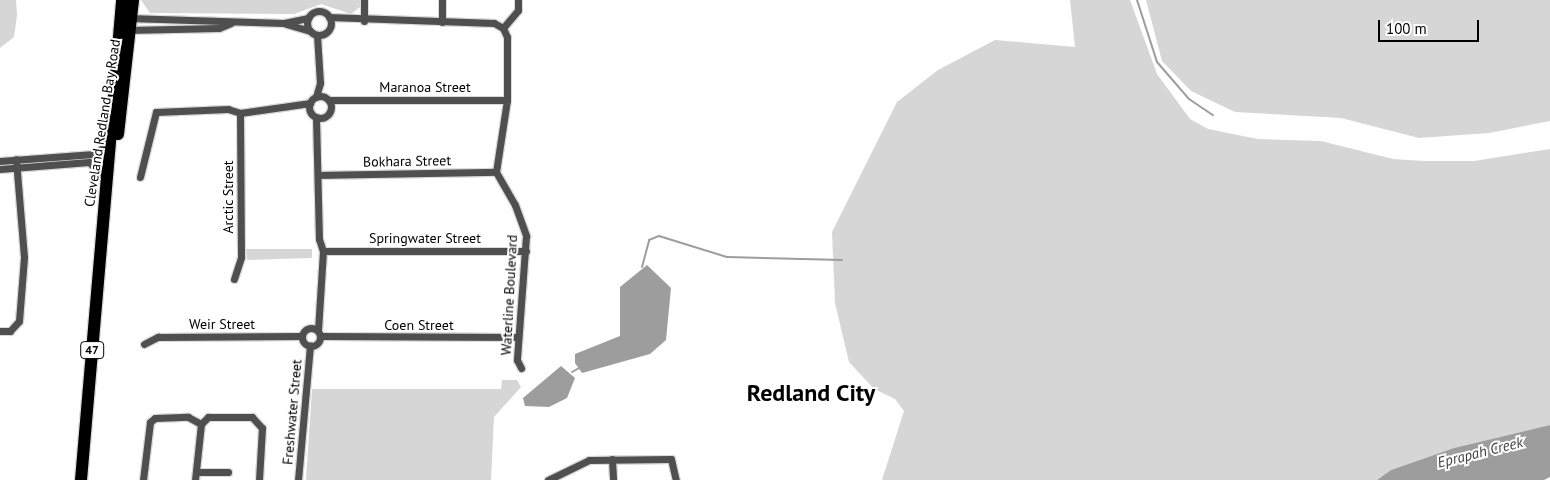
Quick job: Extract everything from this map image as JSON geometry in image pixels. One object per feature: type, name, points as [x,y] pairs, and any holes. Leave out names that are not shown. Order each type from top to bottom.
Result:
[{"type":"highway","name":"Cleveland Redland Bay Road","points":[[102,220],[125,24],[122,0]]},
{"type":"highway","name":"Cleveland Redland Bay Road","points":[[81,480],[105,178],[125,24],[133,0]]},
{"type":"street","points":[[364,0],[364,21]]},
{"type":"street","points":[[442,0],[442,22]]},
{"type":"street","points":[[503,28],[518,10],[518,0]]},
{"type":"street","points":[[125,24],[284,23],[308,18],[316,11],[329,17],[348,21],[494,23],[503,28],[507,37],[507,100],[496,172]]},
{"type":"street","points":[[329,17],[330,26]]},
{"type":"street","points":[[308,18],[310,30]]},
{"type":"street","points":[[320,49],[325,33],[330,26],[348,21]]},
{"type":"street","points":[[125,24],[219,28],[232,23]]},
{"type":"street","points":[[140,177],[156,112],[228,109],[240,113],[310,103],[316,96],[320,83],[320,49],[316,35],[310,30],[284,23]]},
{"type":"street","points":[[316,35],[325,33]]},
{"type":"street","points":[[320,83],[327,99],[329,112],[320,132]]},
{"type":"street","points":[[316,96],[327,99]]},
{"type":"street","name":"Maranoa Street","points":[[327,99],[507,100]]},
{"type":"street","points":[[316,117],[329,112],[343,99]]},
{"type":"street","points":[[310,103],[310,112]]},
{"type":"street","points":[[291,107],[310,112],[316,117],[320,132],[319,239],[323,251],[317,310],[319,334],[310,346],[302,336],[317,310]]},
{"type":"street","name":"Arctic Street","points":[[234,279],[241,256],[240,113]]},
{"type":"street","points":[[0,161],[94,154],[109,143]]},
{"type":"street","points":[[0,332],[10,331],[19,321],[24,257],[16,159]]},
{"type":"street","points":[[0,169],[89,162],[105,178]]},
{"type":"street","name":"Bokhara Street","points":[[319,175],[496,172]]},
{"type":"street","name":"Waterline Boulevard","points":[[496,172],[523,223],[526,250],[516,360],[521,368]]},
{"type":"street","name":"Springwater Street","points":[[323,251],[526,250]]},
{"type":"street","name":"Coen Street","points":[[306,329],[319,334],[518,337]]},
{"type":"street","name":"Weir Street","points":[[144,344],[158,337],[302,336]]},
{"type":"street","name":"Freshwater Street","points":[[298,480],[310,346]]},
{"type":"street","points":[[143,480],[150,422],[155,418],[188,417],[201,424]]},
{"type":"street","points":[[195,480],[199,472],[201,424],[208,417],[259,421],[259,480]]},
{"type":"street","points":[[548,480],[589,460],[612,459],[671,459],[676,480]]},
{"type":"street","points":[[612,459],[612,480]]},
{"type":"street","points":[[199,472],[228,472]]},
{"type":"shaded area","points":[[0,0],[16,0],[17,15],[14,37],[0,48]]},
{"type":"shaded area","points":[[141,0],[360,0],[360,7],[351,14],[321,4],[294,14],[150,13]]},
{"type":"shaded area","points":[[1070,0],[1130,0],[1157,74],[1190,119],[1208,129],[1258,139],[1321,141],[1393,159],[1424,161],[1474,161],[1550,149],[1550,425],[1454,448],[1391,470],[1377,480],[882,480],[904,411],[895,399],[874,389],[849,362],[835,303],[832,232],[897,102],[938,70],[995,40],[1075,47]]},
{"type":"shaded area","points":[[1146,0],[1550,0],[1550,121],[1489,133],[1419,138],[1341,118],[1235,112],[1191,91],[1162,61]]},
{"type":"shaded area","points":[[246,249],[312,249],[312,258],[247,260]]},
{"type":"shaded area","points":[[502,380],[517,380],[521,387],[494,417],[491,480],[306,480],[312,389],[501,389]]},
{"type":"water","points":[[647,265],[671,288],[666,340],[650,354],[582,373],[575,363],[575,354],[620,336],[620,287]]},
{"type":"water","points":[[561,366],[575,378],[567,398],[549,407],[525,406],[523,398]]},
{"type":"water","name":"Eprapah Creek","points":[[1550,425],[1550,477],[1544,480],[1377,480],[1391,470],[1454,448]]},
{"type":"waterway","points":[[1137,0],[1157,62],[1189,99],[1213,115]]},
{"type":"waterway","points":[[642,267],[649,240],[659,236],[727,257],[842,260]]},
{"type":"waterway","points":[[572,372],[581,367]]},
{"type":"district","name":"Redland City","points":[[811,393]]}]
